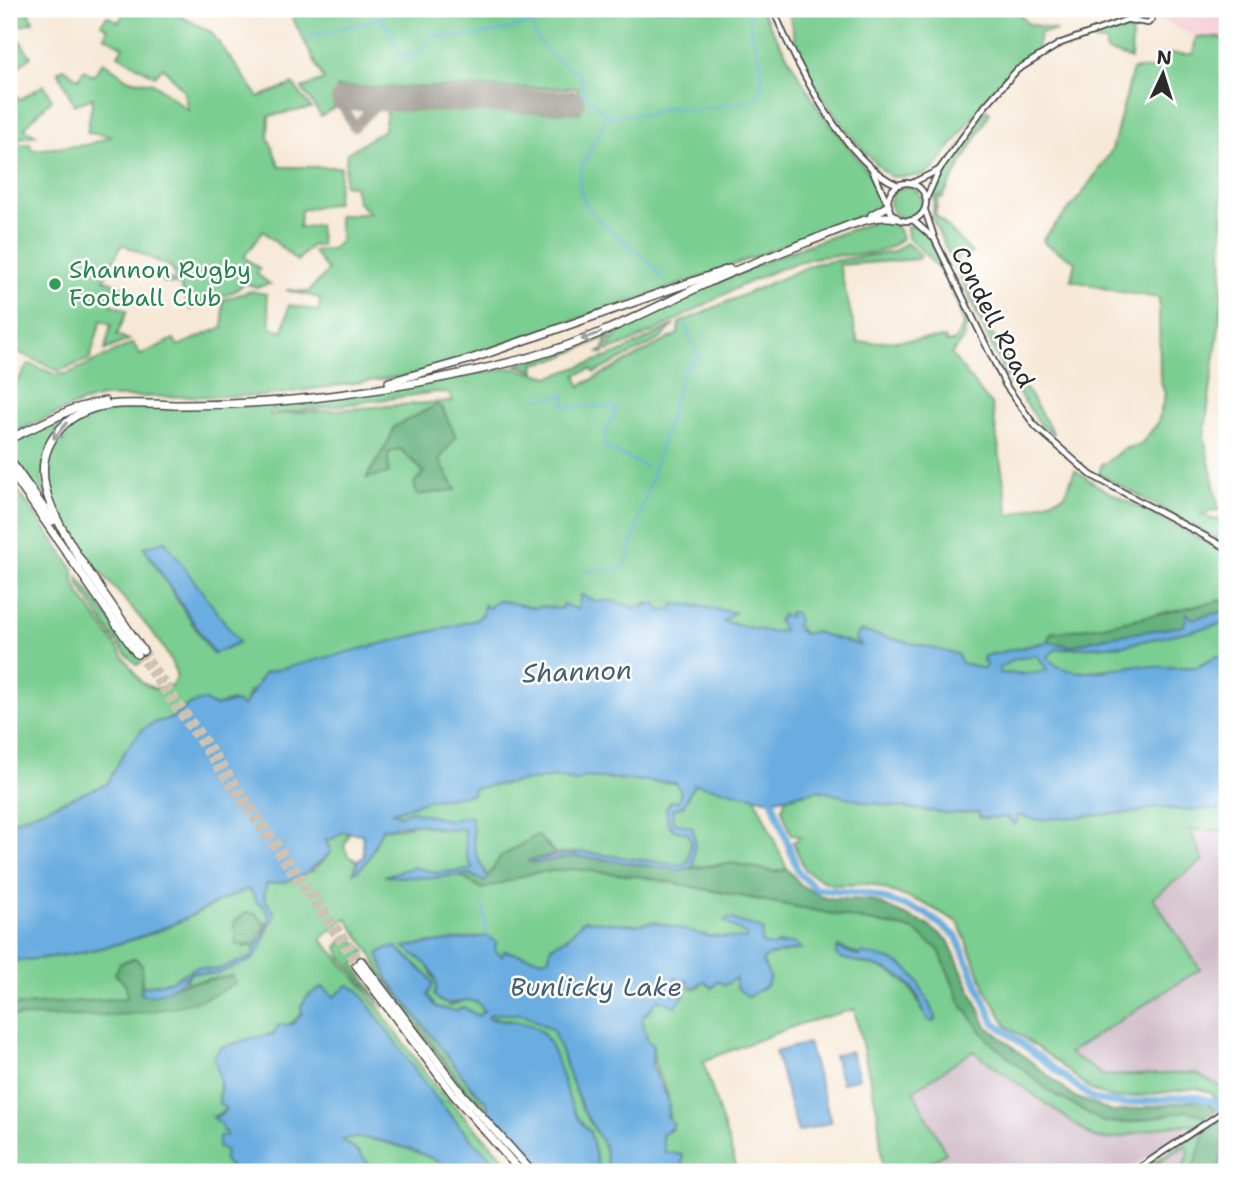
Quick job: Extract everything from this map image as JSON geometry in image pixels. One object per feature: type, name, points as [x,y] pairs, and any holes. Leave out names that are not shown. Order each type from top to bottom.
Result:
[{"type":"highway","points":[[13,437],[95,402],[269,398],[339,390],[411,377],[646,299],[879,213],[888,204]]},
{"type":"highway","points":[[82,563],[46,498],[43,467],[55,435],[64,424],[86,410],[113,404],[247,403],[339,394],[531,357],[610,329],[733,272],[834,232],[877,217],[896,218]]},
{"type":"highway","points":[[9,459],[140,652],[9,471]]},
{"type":"highway","points":[[521,1172],[437,1074],[359,963],[462,1094],[532,1172]]},
{"type":"main road","points":[[773,9],[803,76],[840,130],[870,166],[896,218],[913,220],[935,240]]},
{"type":"main road","points":[[1141,18],[1145,23],[1152,20],[1150,10]]},
{"type":"main road","points":[[935,240],[925,210],[926,199],[939,170],[985,106],[1017,70],[1061,43],[1141,18],[1150,10]]},
{"type":"main road","points":[[870,166],[898,185],[911,184],[939,170]]},
{"type":"main road","points":[[911,184],[919,187],[926,199]]},
{"type":"main road","points":[[888,204],[889,194],[898,185]]},
{"type":"main road","points":[[913,220],[925,210]]},
{"type":"main road","name":"Condell Road","points":[[935,240],[1006,386],[1036,427],[1091,475],[1227,548]]},
{"type":"main road","points":[[1132,1172],[1227,1109]]},
{"type":"shaded area","points":[[1159,9],[1227,9],[1227,38],[1196,37],[1156,17]]},
{"type":"shaded area","points":[[1189,830],[1227,830],[1227,1090],[1195,1073],[1104,1076],[1068,1053],[1200,969],[1153,898],[1203,860]]},
{"type":"shaded area","points":[[973,1051],[1093,1137],[1109,1140],[1166,1126],[1197,1124],[1125,1172],[912,1172],[946,1152],[913,1091]]},
{"type":"shaded area","points":[[1185,1146],[1189,1151],[1181,1172],[1145,1172]]},
{"type":"green space","points":[[9,9],[28,9],[33,22],[12,29],[31,57],[9,73]]},
{"type":"green space","points":[[126,9],[167,9],[211,32],[259,97],[293,84],[311,108],[269,116],[268,137],[280,167],[341,167],[336,203],[301,210],[299,228],[319,225],[321,245],[311,246],[297,261],[263,231],[244,257],[260,269],[257,274],[270,284],[256,287],[245,283],[235,291],[191,310],[180,285],[163,282],[162,279],[176,280],[172,268],[122,244],[104,279],[136,293],[135,296],[107,287],[107,302],[127,311],[117,335],[129,340],[105,350],[111,324],[101,320],[90,359],[59,371],[9,348],[9,144],[30,144],[32,150],[86,145],[113,136],[87,133],[93,98],[74,105],[58,71],[64,68],[78,79],[84,70],[93,76],[103,62],[127,79],[153,83],[188,110],[183,90],[163,67],[155,76],[118,55],[123,47],[104,36],[108,29],[101,24],[107,16],[119,22]]},
{"type":"green space","points":[[288,9],[760,9],[818,108],[875,181],[881,201],[878,210],[691,281],[412,375],[264,396],[101,397],[80,403],[9,435],[9,384],[13,387],[29,364],[57,375],[69,373],[133,343],[140,355],[174,339],[178,346],[223,327],[223,300],[251,291],[266,294],[271,327],[283,332],[289,305],[319,311],[320,298],[286,290],[308,292],[328,271],[313,251],[332,249],[341,240],[338,216],[370,213],[358,203],[354,186],[344,185],[347,153],[384,130],[387,110],[580,113],[578,88],[337,87],[336,107],[321,116],[302,88],[324,80]]},
{"type":"green space","points":[[788,9],[1016,9],[1027,23],[1057,31],[1040,33],[1037,50],[1004,77],[934,169],[920,176],[891,177],[853,138],[806,70],[798,51]]},
{"type":"green space","points":[[1127,25],[1132,36],[1131,59],[1106,51],[1106,42],[1096,42],[1094,37]]},
{"type":"green space","points":[[1196,37],[1227,38],[1227,62],[1223,61],[1222,303],[1204,437],[1219,510],[1201,514],[1211,519],[1227,520],[1227,544],[1099,474],[1102,463],[1105,464],[1123,449],[1140,445],[1158,423],[1165,394],[1160,378],[1159,298],[1071,280],[1075,261],[1045,244],[1043,239],[1082,194],[1112,150],[1133,69],[1163,69],[1166,54],[1193,54]]},
{"type":"green space","points":[[9,83],[19,100],[44,85],[52,99],[24,128],[36,135],[9,140]]},
{"type":"green space","points":[[986,110],[990,113],[942,198],[939,196],[935,214],[972,253],[955,257],[983,320],[1054,434],[1042,426],[1005,374],[933,220],[935,182]]},
{"type":"green space","points":[[906,187],[918,191],[922,203],[918,215],[906,219],[894,215],[890,203],[894,191]]},
{"type":"green space","points":[[882,219],[889,219],[899,230],[902,238],[893,245],[870,253],[809,259],[783,268],[732,290],[634,341],[608,351],[612,340],[620,332],[675,301],[785,253]]},
{"type":"green space","points":[[907,226],[918,226],[927,233],[968,317],[963,340],[951,354],[992,406],[1009,516],[1065,495],[1075,470],[1101,488],[1227,553],[1227,599],[1103,626],[1051,633],[1047,642],[984,656],[987,664],[984,669],[962,663],[931,648],[861,631],[865,647],[814,632],[804,634],[791,617],[786,617],[784,631],[770,632],[722,621],[703,606],[661,611],[648,603],[635,608],[614,601],[595,601],[589,598],[578,611],[563,605],[561,609],[542,606],[536,608],[497,600],[476,620],[358,650],[249,692],[243,708],[232,701],[214,706],[187,706],[172,718],[153,723],[126,749],[107,784],[9,823],[9,478],[74,570],[74,583],[79,593],[142,683],[155,689],[172,685],[177,677],[165,650],[66,528],[50,496],[46,466],[58,438],[75,421],[111,407],[268,404],[513,368],[550,377],[619,353],[674,325],[659,340],[594,373],[591,369],[576,375],[580,386],[678,334],[679,323],[814,264],[893,252],[906,243],[921,255],[919,259],[839,265],[858,343],[945,338],[946,342],[954,342],[964,325],[955,300],[936,266],[908,238]],"holes":[[[437,392],[449,393],[453,401],[270,415],[273,406],[276,414]],[[394,427],[456,489],[424,472],[400,448],[388,452],[367,477]],[[144,548],[238,643],[212,654]]]},
{"type":"green space","points":[[613,329],[604,353],[597,353],[604,350],[606,337],[559,358],[534,364],[535,371],[517,365]]},
{"type":"green space","points":[[90,405],[56,431],[41,478],[50,512],[9,451],[9,442]]},
{"type":"green space","points":[[436,405],[442,407],[456,437],[439,460],[456,490],[417,495],[414,483],[424,472],[400,449],[388,453],[389,473],[367,478],[386,447],[394,427]]},
{"type":"green space","points":[[78,577],[137,656],[147,649],[151,655],[137,665],[129,657],[79,585]]},
{"type":"green space","points":[[1227,599],[1227,611],[1192,619],[1185,626],[1106,637],[1071,646],[1047,642],[1051,633],[1103,626]]},
{"type":"green space","points":[[1227,623],[1227,660],[1216,656],[1197,667],[1126,667],[1071,673],[1056,668],[1047,657],[1056,649],[1125,645]]},
{"type":"green space","points":[[1037,655],[1048,670],[1000,673],[999,669],[1014,659]]},
{"type":"green space","points":[[556,777],[576,781],[585,777],[676,783],[681,791],[678,801],[671,801],[674,830],[688,832],[691,841],[688,863],[679,865],[583,852],[555,854],[547,843],[500,857],[488,878],[475,852],[471,817],[448,820],[411,811],[401,815],[391,813],[428,800],[472,794],[473,788]]},
{"type":"green space","points":[[694,784],[754,795],[787,869],[775,872],[731,863],[693,867],[695,839],[692,828],[673,822],[672,810],[683,806]]},
{"type":"green space","points":[[819,790],[918,810],[979,812],[980,818],[1007,817],[1013,824],[1016,824],[1017,815],[1036,820],[1139,812],[1157,807],[1183,810],[1227,809],[1227,830],[1190,830],[1203,860],[1153,898],[1200,969],[1069,1053],[1104,1076],[1195,1073],[1227,1090],[1227,1102],[1223,1106],[1211,1093],[1197,1088],[1116,1099],[1091,1090],[1007,1026],[986,990],[958,922],[923,903],[871,884],[835,885],[805,870],[793,842],[801,837],[791,834],[782,809],[786,798]]},
{"type":"green space","points":[[415,823],[445,831],[464,828],[467,857],[473,869],[438,873],[413,867],[432,878],[456,874],[483,889],[532,873],[573,869],[643,877],[915,930],[939,950],[961,1004],[1049,1091],[1127,1123],[1186,1111],[1207,1116],[1197,1124],[1166,1126],[1108,1140],[1093,1137],[973,1051],[913,1091],[946,1153],[912,1172],[883,1172],[878,1114],[854,1009],[800,1024],[703,1061],[738,1172],[674,1172],[682,1169],[665,1152],[662,1135],[672,1129],[669,1101],[655,1063],[653,1045],[647,1040],[641,1017],[650,1012],[655,1001],[676,987],[675,976],[687,980],[691,989],[699,987],[704,981],[736,978],[748,997],[767,985],[770,978],[762,960],[767,956],[800,949],[781,943],[770,947],[725,921],[748,936],[746,939],[708,936],[654,922],[635,925],[584,920],[567,938],[551,946],[549,959],[543,960],[505,951],[502,956],[495,952],[487,936],[405,947],[427,965],[449,1006],[469,999],[478,1003],[485,1012],[479,1016],[463,1007],[456,1011],[436,1007],[428,995],[420,968],[405,954],[388,979],[472,1088],[487,1102],[490,1117],[543,1172],[537,1172],[484,1112],[482,1102],[469,1093],[479,1104],[479,1109],[409,1022],[368,964],[371,962],[398,1003],[468,1092],[383,976],[369,950],[346,918],[321,939],[362,985],[435,1086],[517,1172],[506,1172],[470,1138],[430,1091],[358,990],[344,991],[334,997],[323,987],[308,996],[301,1006],[302,1013],[284,1028],[220,1048],[219,1103],[226,1109],[215,1116],[227,1132],[226,1151],[236,1172],[71,1172],[70,1166],[9,1172],[9,1016],[126,1011],[190,1001],[216,993],[235,983],[233,976],[184,983],[192,972],[216,974],[252,960],[261,947],[275,913],[264,898],[266,884],[314,870],[331,853],[325,839],[332,839],[343,832],[349,834],[344,846],[348,856],[358,861],[354,872],[368,859],[383,828],[399,829]],"holes":[[[839,947],[915,976],[936,1018],[922,1012],[909,987],[900,978],[879,968],[840,958],[836,954]]]},
{"type":"green space","points":[[537,835],[555,854],[528,861],[536,863],[577,856],[681,870],[732,863],[775,872],[787,869],[802,886],[825,898],[871,900],[926,924],[948,940],[987,1026],[1075,1097],[1113,1112],[1192,1101],[1206,1102],[1217,1110],[1207,1116],[1186,1111],[1127,1123],[1103,1122],[1049,1091],[989,1041],[961,1004],[939,950],[914,930],[643,877],[573,869],[532,873],[483,889],[456,874],[470,874],[485,882],[500,857]]},
{"type":"green space","points":[[249,889],[258,903],[266,908],[270,919],[265,924],[256,914],[243,947],[259,945],[251,957],[216,970],[196,967],[171,981],[142,987],[142,966],[126,985],[128,999],[9,1006],[9,961],[71,954],[132,940],[171,926]]},
{"type":"green space","points":[[246,912],[256,914],[265,924],[259,945],[236,945],[234,923]]},
{"type":"green space","points":[[348,935],[365,951],[364,957],[354,964],[384,1008],[340,955],[337,947]]},
{"type":"green space","points":[[136,958],[142,966],[141,994],[161,993],[175,985],[233,976],[235,983],[212,995],[156,1010],[95,1016],[9,1016],[9,1006],[127,998],[126,985],[115,974],[120,963]]},
{"type":"green space","points":[[491,1014],[523,1014],[553,1030],[583,1110],[604,1145],[609,1172],[599,1172],[594,1146],[578,1123],[553,1054],[542,1032],[519,1022],[488,1017]]},
{"type":"green space","points":[[1221,1120],[1224,1125],[1219,1172],[1192,1172],[1207,1127]]},
{"type":"green space","points":[[1207,1127],[1192,1172],[1181,1172],[1189,1152],[1185,1146],[1145,1172],[1138,1172]]},
{"type":"green space","points":[[354,1136],[389,1143],[422,1154],[444,1165],[444,1172],[372,1172],[359,1152],[341,1139]]},
{"type":"water","points":[[165,541],[239,642],[214,654],[144,547]]},
{"type":"water","name":"Shannon","points":[[581,595],[595,601],[614,601],[635,608],[656,603],[661,611],[672,609],[674,604],[690,605],[735,612],[723,622],[770,632],[784,631],[778,621],[782,615],[790,617],[789,612],[794,612],[798,620],[796,628],[804,634],[814,632],[862,646],[855,639],[860,631],[957,654],[962,663],[984,669],[987,664],[983,661],[984,656],[1047,642],[1071,646],[1106,637],[1184,626],[1187,613],[1192,619],[1227,611],[1227,623],[1125,645],[1056,649],[1047,657],[1065,669],[1089,672],[1138,665],[1196,667],[1216,656],[1227,660],[1227,809],[1183,810],[1157,807],[1140,812],[1036,820],[1018,815],[1016,825],[1007,817],[980,818],[978,812],[950,814],[864,802],[819,790],[771,800],[694,784],[683,806],[672,810],[673,822],[692,827],[695,839],[693,867],[681,870],[577,856],[536,863],[527,861],[583,852],[679,865],[688,862],[691,841],[688,833],[674,830],[668,824],[666,809],[671,801],[678,801],[681,792],[676,783],[585,777],[576,781],[556,777],[474,788],[473,794],[428,800],[392,812],[401,815],[411,811],[448,820],[471,816],[475,852],[488,878],[485,882],[470,874],[432,878],[384,876],[413,867],[438,873],[473,869],[467,857],[464,829],[414,824],[383,828],[364,865],[353,873],[358,861],[364,856],[362,834],[343,832],[332,839],[325,839],[331,852],[309,871],[295,879],[266,884],[264,898],[275,913],[261,947],[252,960],[216,974],[192,972],[162,993],[141,994],[142,987],[171,981],[196,967],[216,970],[251,957],[270,919],[266,908],[258,903],[249,889],[152,933],[112,945],[71,954],[9,961],[9,823],[107,784],[126,749],[142,730],[153,723],[172,718],[187,706],[203,700],[214,706],[237,702],[243,707],[264,673],[476,620],[483,614],[484,605],[489,608],[497,600],[536,608],[542,606],[561,609],[563,604],[578,610]],"holes":[[[1037,655],[1047,670],[1017,674],[1000,673],[999,669],[1014,659]]]},
{"type":"water","name":"Bunlicky Lake","points":[[728,918],[763,929],[761,942],[765,944],[772,946],[794,943],[801,949],[767,956],[762,961],[770,977],[767,985],[748,997],[736,987],[736,978],[725,985],[718,981],[712,988],[704,981],[691,989],[687,980],[682,983],[675,977],[676,987],[686,992],[676,1007],[659,999],[642,1017],[647,1040],[653,1045],[652,1066],[669,1101],[667,1116],[674,1125],[662,1135],[665,1152],[683,1155],[682,1169],[674,1172],[609,1172],[604,1145],[583,1110],[553,1030],[523,1014],[491,1014],[488,1018],[530,1025],[545,1036],[552,1048],[573,1109],[590,1131],[599,1172],[543,1172],[490,1117],[487,1102],[472,1088],[388,979],[378,954],[387,948],[396,947],[429,977],[433,984],[428,995],[436,1007],[456,1011],[463,1007],[478,1016],[484,1011],[478,1003],[469,1000],[450,1004],[439,1000],[434,995],[436,980],[433,973],[423,961],[404,947],[487,936],[496,942],[495,951],[502,956],[504,951],[543,960],[549,958],[551,946],[567,938],[584,920],[635,925],[654,922],[708,936],[746,939],[747,936],[724,921]]},
{"type":"water","points":[[838,947],[860,957],[861,953],[903,966],[922,989],[936,1018],[934,1022],[928,1020],[917,995],[902,978],[883,968],[840,958],[836,954]]},
{"type":"water","points":[[348,985],[358,990],[430,1091],[470,1138],[506,1172],[444,1172],[444,1165],[422,1154],[365,1138],[342,1140],[363,1157],[373,1172],[236,1172],[224,1161],[226,1151],[218,1147],[219,1136],[226,1136],[227,1132],[222,1131],[223,1127],[213,1117],[222,1114],[226,1109],[219,1103],[221,1083],[214,1058],[220,1048],[273,1035],[279,1025],[293,1024],[302,1013],[301,1006],[308,996],[323,987],[334,997]]},
{"type":"water","points":[[808,1043],[831,1122],[798,1132],[775,1052]]},
{"type":"water","points":[[851,1051],[859,1078],[842,1083],[834,1056]]},
{"type":"waterway","points":[[544,9],[533,25],[534,34],[548,53],[580,74],[585,95],[608,115],[648,114],[667,107],[694,110],[755,100],[761,88],[762,77],[750,9]]},
{"type":"waterway","points":[[304,38],[382,18],[403,57],[425,52],[427,36],[431,33],[443,37],[476,36],[533,24]]},
{"type":"waterway","points":[[607,116],[582,168],[581,191],[587,206],[598,219],[653,266],[661,279]]},
{"type":"waterway","points":[[683,371],[698,357],[685,325]]},
{"type":"waterway","points":[[604,569],[622,569],[626,564],[682,374]]},
{"type":"waterway","points":[[535,396],[540,399],[565,395],[565,398]]},
{"type":"waterway","points":[[564,401],[563,406],[615,407],[605,433],[605,447],[647,467]]},
{"type":"waterway","points":[[584,572],[599,569]]},
{"type":"waterway","points":[[770,794],[798,872],[816,889],[870,894],[925,913],[956,936],[994,1022],[1093,1099],[1122,1104],[1192,1096],[1216,1102],[1227,1122]]},
{"type":"waterway","points":[[483,904],[487,936]]},
{"type":"waterway","points":[[1224,1172],[1227,1155]]},
{"type":"taxiway","points":[[343,99],[343,106],[354,127],[381,100]]},
{"type":"runway","points":[[343,99],[573,102]]},
{"type":"tunnel","points":[[143,651],[361,961]]},
{"type":"tunnel","points":[[137,654],[356,965]]},
{"type":"place","name":"Shannon Rugby Football Club","points":[[55,284]]}]
